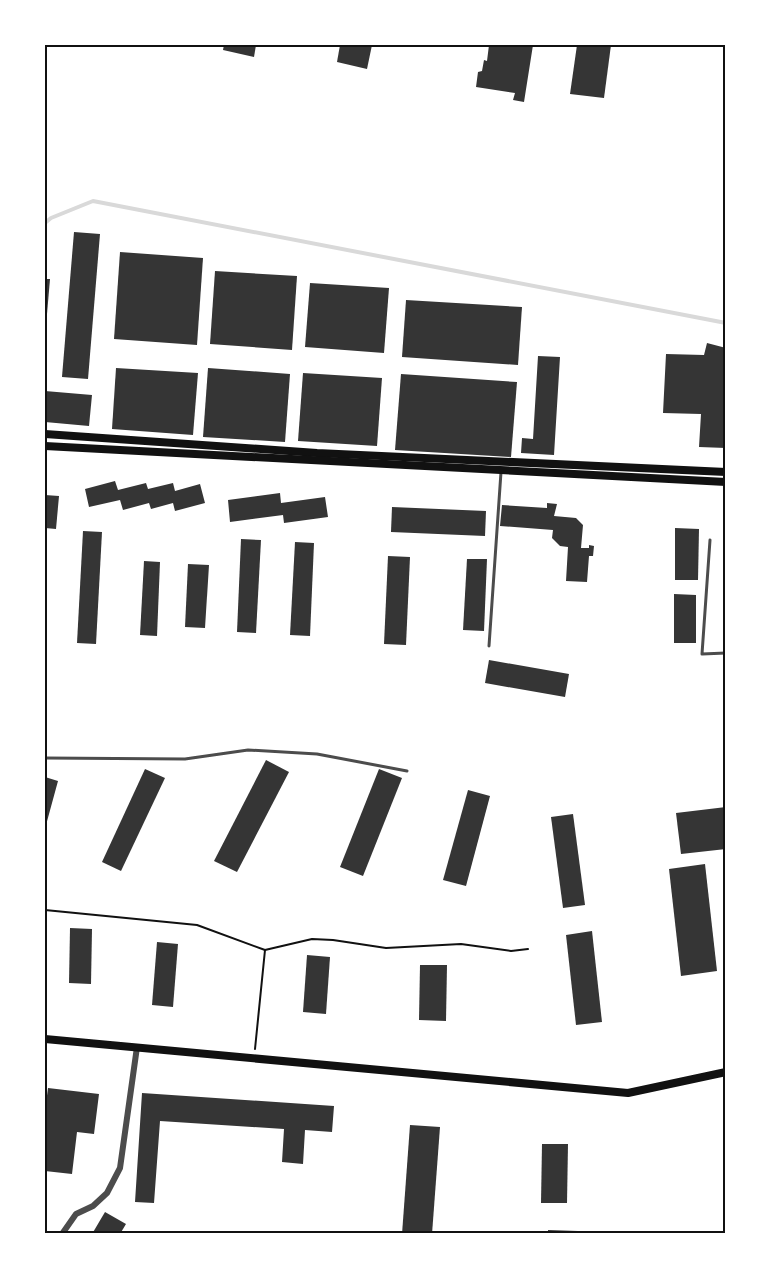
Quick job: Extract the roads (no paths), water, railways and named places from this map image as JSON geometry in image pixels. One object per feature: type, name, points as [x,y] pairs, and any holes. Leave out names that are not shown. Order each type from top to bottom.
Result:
[{"type":"main road","points":[[45,434],[317,453],[726,472]]},
{"type":"main road","points":[[45,446],[726,482]]},
{"type":"main road","points":[[45,1039],[628,1093],[726,1072]]},
{"type":"street","points":[[62,1234],[76,1214],[100,1200],[117,1177],[137,1047]]},
{"type":"lane","points":[[489,646],[501,470]]},
{"type":"lane","points":[[710,540],[702,654],[726,653]]},
{"type":"lane","points":[[45,759],[185,759],[248,750],[316,754],[407,771]]},
{"type":"waterway","points":[[45,223],[51,218],[93,201],[726,323]]}]
